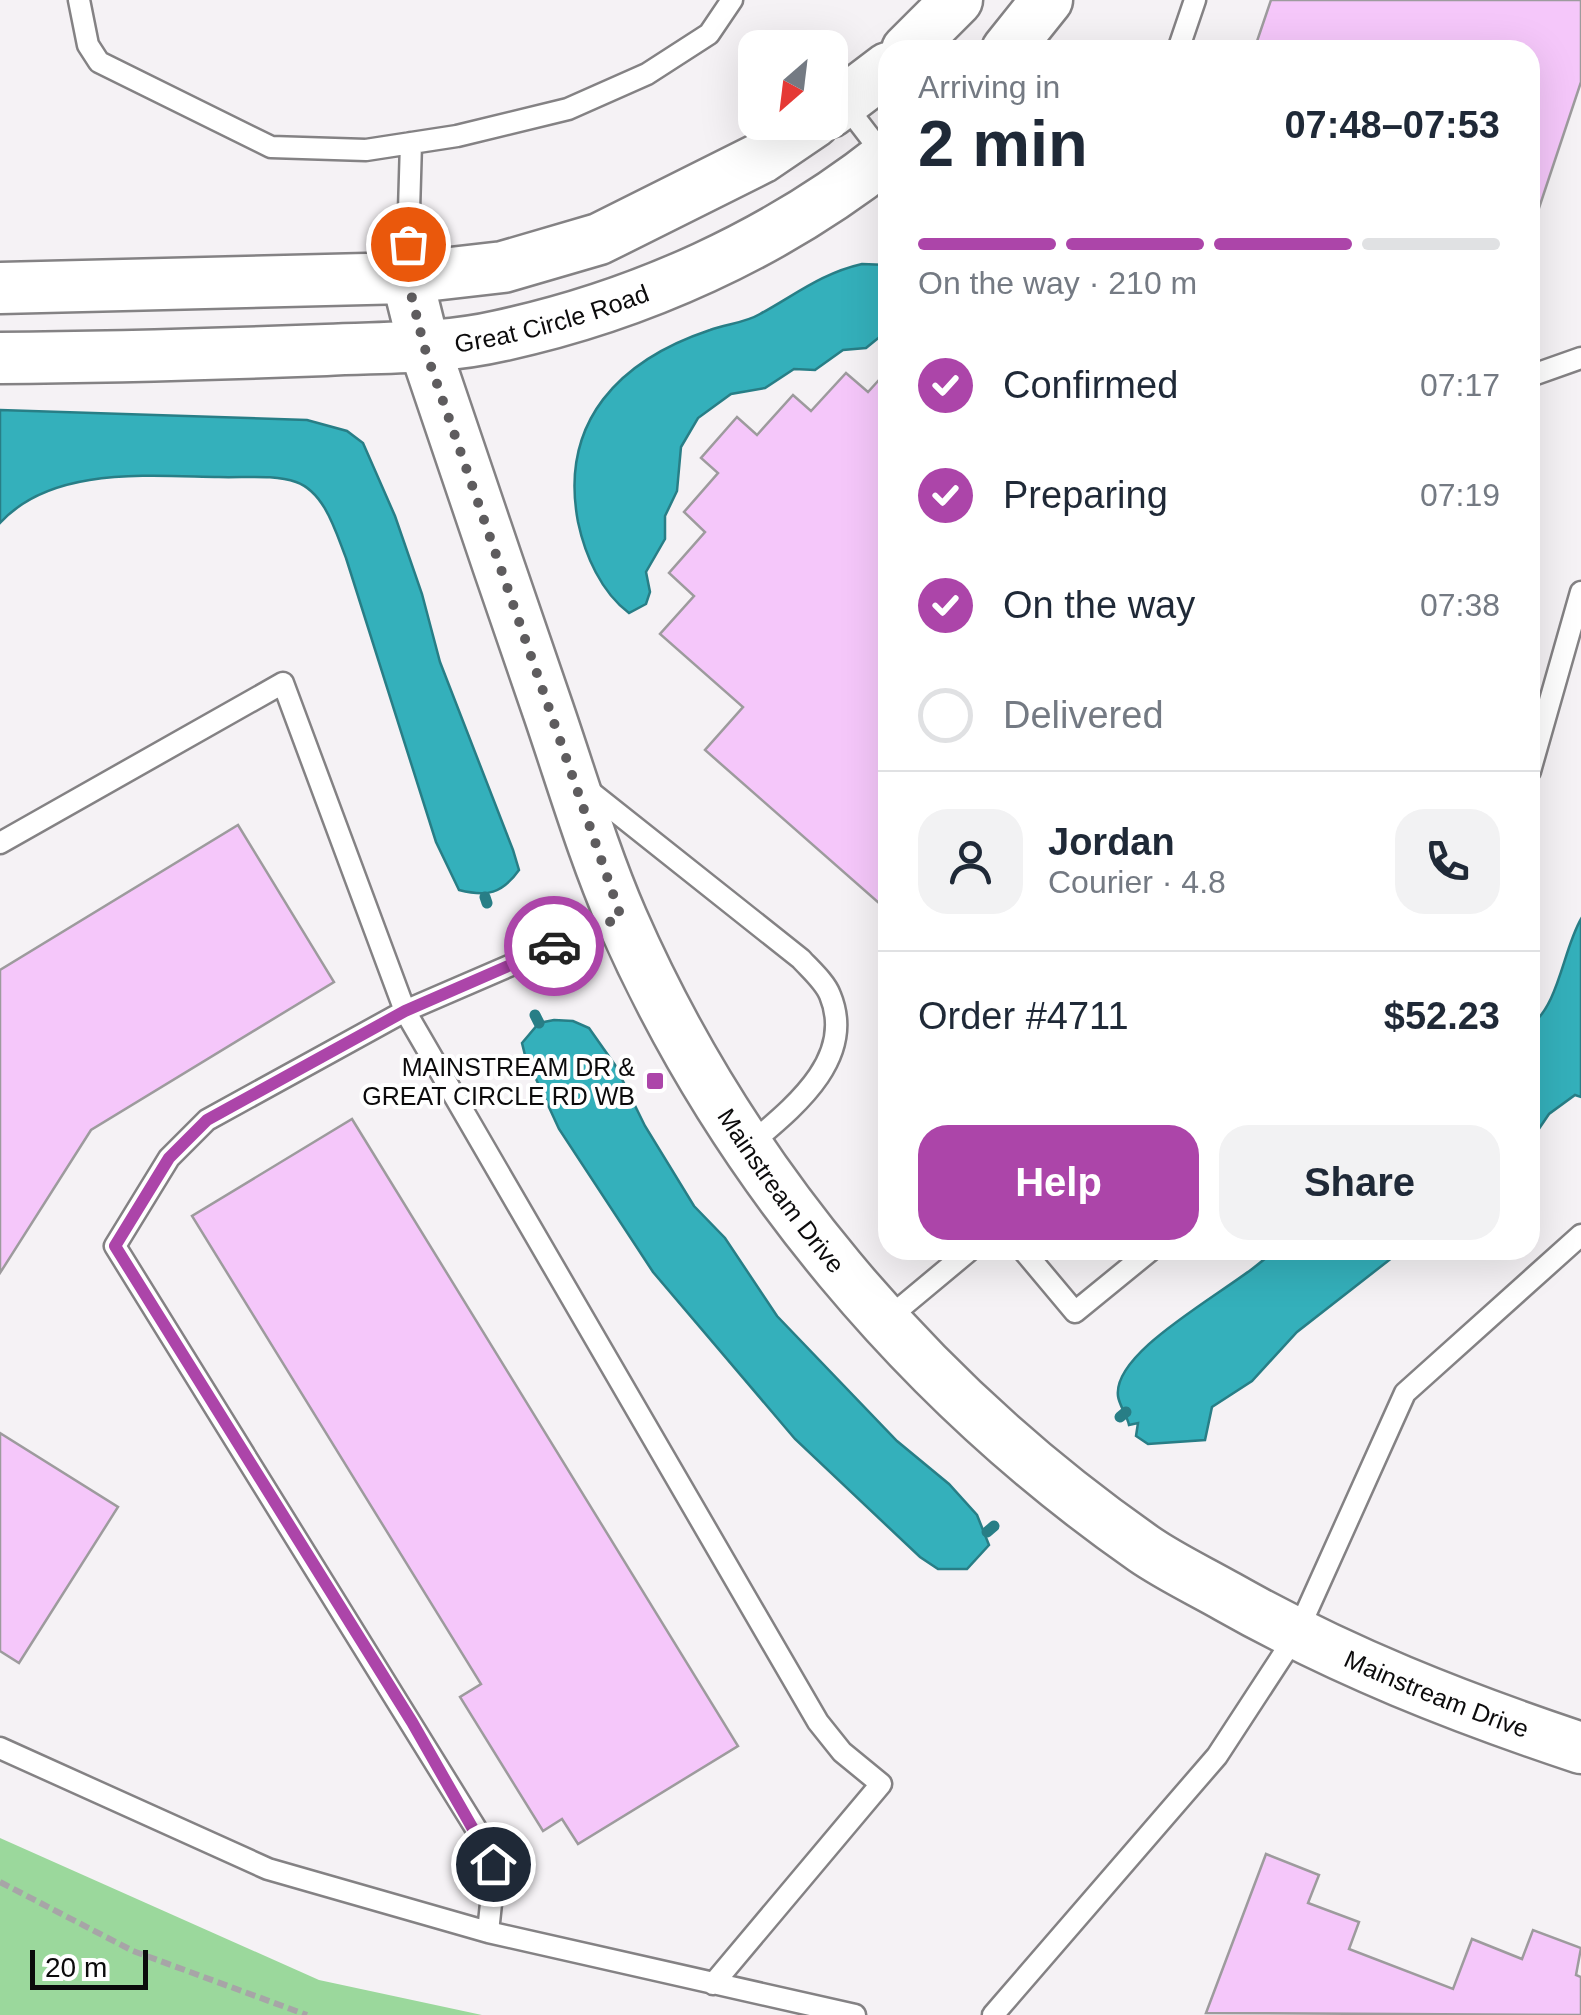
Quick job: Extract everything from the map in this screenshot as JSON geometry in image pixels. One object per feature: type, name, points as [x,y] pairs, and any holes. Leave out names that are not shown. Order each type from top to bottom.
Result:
[{"type":"street","points":[[917,40],[957,0]]},
{"type":"street","points":[[1016,40],[1048,0]]},
{"type":"street","points":[[848,98],[878,75]]},
{"type":"street","points":[[0,288],[407,278],[503,267],[599,239],[761,158],[788,140]]},
{"type":"street","name":"Great Circle Road","points":[[0,358],[424,346],[497,337],[654,288],[758,243],[878,164]]},
{"type":"street","name":"Mainstream Drive","points":[[407,278],[424,346],[621,917],[691,1061],[790,1209],[886,1320],[1024,1458],[1147,1551],[1296,1636],[1453,1706],[1581,1748]]},
{"type":"lane","points":[[79,0],[88,45],[100,62],[271,146],[366,150],[568,109],[630,82],[709,34],[732,0]]},
{"type":"lane","points":[[1182,40],[1196,0]]},
{"type":"lane","points":[[848,127],[878,151]]},
{"type":"lane","points":[[407,278],[410,143]]},
{"type":"lane","points":[[1540,372],[1581,358]]},
{"type":"lane","points":[[1540,736],[1581,592]]},
{"type":"lane","points":[[0,843],[282,682],[405,1011],[818,1722],[842,1752],[881,1784],[713,1984]]},
{"type":"lane","points":[[570,776],[801,959],[830,993],[837,1027],[830,1057],[792,1108],[746,1148]]},
{"type":"lane","points":[[488,1932],[494,1874],[483,1840],[115,1246],[169,1158],[197,1127],[296,1067],[405,1011],[621,917]]},
{"type":"lane","points":[[993,2015],[1217,1756],[1296,1636],[1405,1394],[1581,1235]]},
{"type":"lane","points":[[886,1320],[958,1260]]},
{"type":"lane","points":[[1031,1260],[1075,1312],[1139,1260]]},
{"type":"lane","points":[[0,1748],[268,1869],[488,1932],[855,2015]]},
{"type":"path","points":[[0,1882],[133,1951],[306,2015]]},
{"type":"green space","points":[[0,1838],[319,1980],[482,2015],[0,2015]]},
{"type":"water","points":[[878,265],[878,338],[866,348],[843,350],[815,370],[794,369],[765,388],[731,394],[698,418],[681,447],[677,491],[665,516],[665,539],[646,572],[650,592],[646,604],[629,613],[610,595],[596,572],[578,522],[578,454],[603,399],[649,358],[710,330],[754,317],[848,268]]},
{"type":"water","points":[[0,410],[307,420],[347,431],[363,443],[395,516],[440,662],[513,850],[519,870],[513,878],[493,892],[459,890],[436,842],[346,558],[328,514],[315,495],[296,482],[268,477],[103,478],[46,492],[21,505],[0,523]]},
{"type":"water","points":[[1581,919],[1581,1097],[1575,1095],[1549,1114],[1540,1127],[1540,1017],[1554,991]]},
{"type":"water","points":[[573,1021],[589,1028],[615,1065],[645,1126],[694,1206],[725,1238],[777,1316],[897,1441],[949,1484],[977,1515],[989,1545],[967,1569],[938,1569],[920,1557],[795,1439],[653,1272],[559,1129],[525,1055],[522,1043],[539,1023]]},
{"type":"water","points":[[1263,1260],[1389,1260],[1297,1332],[1252,1381],[1212,1407],[1205,1440],[1148,1444],[1136,1436],[1138,1423],[1129,1425],[1118,1396],[1122,1377],[1157,1337]]},
{"type":"building","points":[[1271,0],[1581,0],[1581,82],[1540,205],[1540,40],[1257,40]]},
{"type":"building","points":[[846,373],[868,392],[878,381],[878,902],[705,750],[743,707],[660,634],[694,596],[669,573],[705,532],[684,512],[718,473],[701,458],[737,417],[757,435],[793,395],[811,411]]},
{"type":"building","points":[[238,825],[334,982],[91,1130],[0,1273],[0,970]]},
{"type":"building","points":[[352,1119],[738,1746],[578,1844],[562,1819],[543,1831],[460,1697],[481,1684],[192,1216]]},
{"type":"building","points":[[0,1433],[118,1507],[19,1663],[0,1651]]},
{"type":"building","points":[[1266,1854],[1319,1875],[1308,1903],[1359,1922],[1349,1949],[1453,1989],[1472,1939],[1522,1959],[1533,1930],[1581,1948],[1576,1975],[1581,1977],[1581,2015],[1206,2013]]},
{"type":"waterway","points":[[485,897],[487,903]]},
{"type":"waterway","points":[[535,1015],[539,1023]]},
{"type":"waterway","points":[[1120,1417],[1126,1412]]},
{"type":"waterway","points":[[987,1532],[994,1526]]},
{"type":"way so far","points":[[408,244],[407,278],[424,346],[621,917],[554,946]]},
{"type":"place","name":"MAINSTREAM DR & GREAT CIRCLE RD WB","points":[[655,1081]]},
{"type":"route","points":[[493,1864],[483,1840],[412,1722],[115,1246],[169,1158],[188,1134],[207,1120],[296,1067],[405,1011],[554,946]]}]
